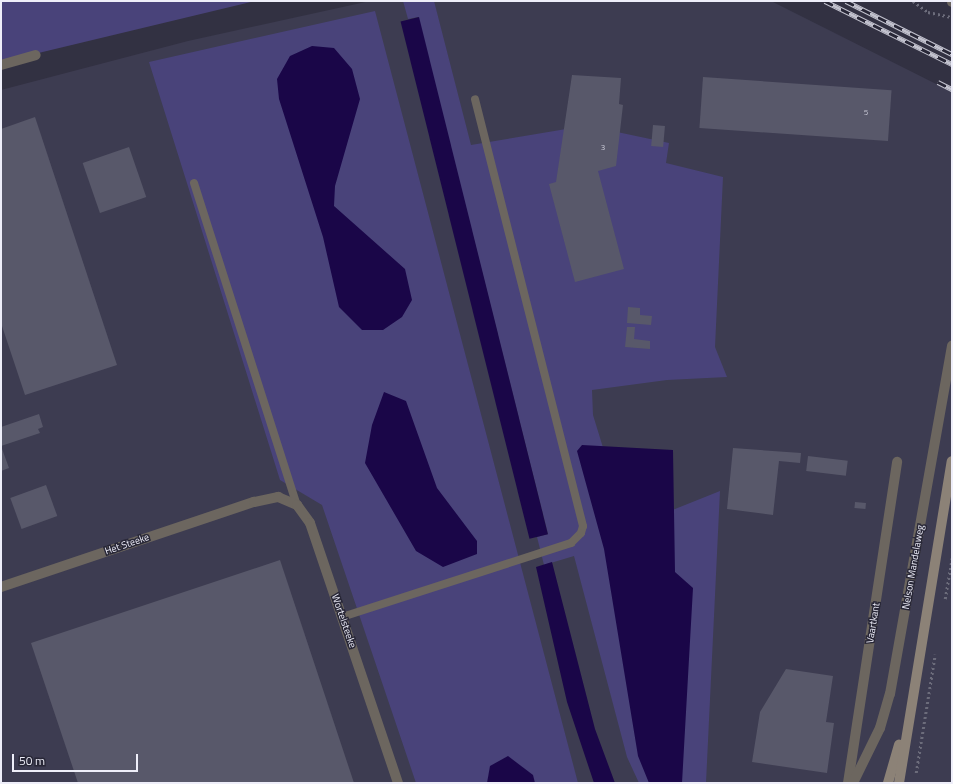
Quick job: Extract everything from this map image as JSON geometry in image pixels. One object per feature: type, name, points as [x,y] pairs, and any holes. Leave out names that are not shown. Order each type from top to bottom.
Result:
[{"type":"street","points":[[1,65],[36,55]]},
{"type":"street","name":"Nelson Mandelaweg","points":[[853,783],[880,728],[890,694],[952,345]]},
{"type":"street","name":"Nelson Mandelaweg","points":[[899,783],[908,716],[952,461]]},
{"type":"street","name":"Vaartkant","points":[[848,783],[897,462]]},
{"type":"street","name":"Het Steeke","points":[[1,587],[254,502],[278,497],[297,505]]},
{"type":"street","name":"Wortelsteeke","points":[[297,505],[310,523],[398,783]]},
{"type":"street","name":"Nelson Mandelaweg","points":[[888,783],[908,716]]},
{"type":"lane","points":[[342,617],[571,543],[581,533],[583,526],[475,100]]},
{"type":"lane","points":[[194,183],[297,505]]},
{"type":"path","points":[[913,1],[928,12],[952,17]]},
{"type":"path","points":[[944,602],[952,558]]},
{"type":"path","points":[[916,775],[937,646]]},
{"type":"shaded area","points":[[1,1],[255,1],[1,62]]},
{"type":"shaded area","points":[[370,1],[771,1],[952,92],[952,783],[1,783],[1,90],[188,41]]},
{"type":"shaded area","points":[[403,1],[434,1],[471,145],[602,123],[603,129],[669,143],[666,163],[723,177],[715,347],[727,377],[667,380],[592,390],[593,415],[605,454],[635,525],[720,491],[706,783],[639,783],[627,757],[574,556],[544,565],[537,537],[548,534],[418,17],[408,19]]},
{"type":"shaded area","points":[[375,11],[578,783],[416,783],[322,505],[280,480],[149,62]]},
{"type":"shaded area","points":[[419,17],[548,534],[530,539],[401,22]]},
{"type":"shaded area","points":[[312,46],[334,48],[352,69],[360,99],[335,186],[334,206],[405,269],[412,300],[402,317],[383,330],[362,330],[339,307],[323,237],[279,99],[277,79],[290,56]]},
{"type":"shaded area","points":[[384,392],[406,401],[437,488],[477,541],[477,554],[443,567],[416,551],[365,463],[372,425]]},
{"type":"shaded area","points":[[582,445],[673,450],[675,572],[693,588],[682,783],[649,783],[638,756],[604,549],[577,451]]},
{"type":"shaded area","points":[[552,562],[595,729],[615,783],[594,783],[567,702],[536,567]]},
{"type":"shaded area","points":[[508,756],[533,775],[535,783],[487,783],[490,766]]},
{"type":"building","points":[[572,75],[621,78],[619,104],[623,105],[616,166],[598,171],[624,269],[575,282],[549,184],[556,182]]},
{"type":"building","points":[[703,77],[892,90],[888,141],[699,128]]},
{"type":"building","points":[[35,117],[117,365],[25,395],[1,323],[1,129]]},
{"type":"building","points":[[653,125],[665,126],[663,147],[651,146]]},
{"type":"building","points":[[129,147],[146,197],[100,213],[83,163]]},
{"type":"building","points":[[628,307],[640,308],[640,315],[652,316],[651,325],[627,323]]},
{"type":"building","points":[[627,327],[635,327],[634,339],[650,341],[650,349],[625,347]]},
{"type":"building","points":[[39,414],[43,427],[38,429],[40,433],[1,446],[1,427]]},
{"type":"building","points":[[1,446],[9,468],[1,471]]},
{"type":"building","points":[[733,448],[801,453],[800,463],[779,461],[773,515],[727,509]]},
{"type":"building","points":[[808,456],[848,461],[846,476],[806,471]]},
{"type":"building","points":[[46,485],[57,516],[22,529],[10,498]]},
{"type":"building","points":[[855,502],[866,503],[865,509],[854,508]]},
{"type":"building","points":[[280,560],[354,783],[78,783],[31,643]]},
{"type":"building","points":[[786,669],[833,676],[826,722],[834,723],[827,773],[752,762],[760,712]]},
{"type":"railway","points":[[825,1],[952,64]]},
{"type":"railway","points":[[846,1],[952,54]]},
{"type":"railway","points":[[938,82],[952,89]]}]
